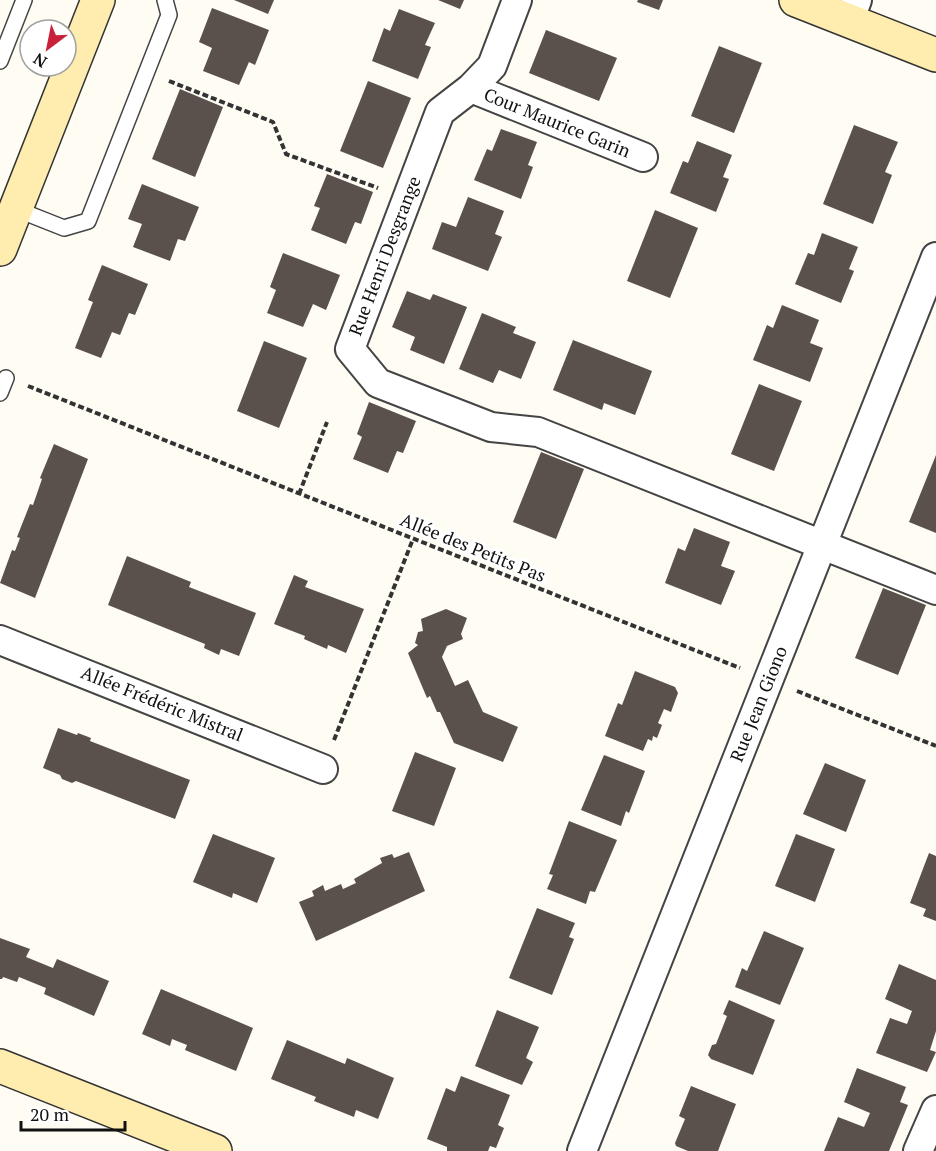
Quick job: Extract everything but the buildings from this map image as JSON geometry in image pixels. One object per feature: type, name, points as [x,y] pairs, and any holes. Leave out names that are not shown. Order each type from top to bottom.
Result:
[{"type":"street","points":[[0,249],[8,205],[98,0]]},
{"type":"street","name":"Rue Henri Desgrange","points":[[517,0],[492,66],[471,88],[440,112],[350,349],[378,383],[491,427],[538,432],[821,546]]},
{"type":"street","points":[[796,0],[853,10],[936,55]]},
{"type":"street","name":"Cour Maurice Garin","points":[[471,88],[643,157]]},
{"type":"street","name":"Rue Jean Giono","points":[[582,1151],[936,257]]},
{"type":"street","points":[[821,546],[936,590]]},
{"type":"street","name":"Allée Frédéric Mistral","points":[[0,640],[323,769]]},
{"type":"street","points":[[0,1066],[215,1151]]},
{"type":"street","points":[[918,1151],[936,1110]]},
{"type":"lane","points":[[0,61],[24,0]]},
{"type":"lane","points":[[8,205],[64,228],[88,221],[169,15],[165,0]]},
{"type":"lane","points":[[0,393],[6,378]]},
{"type":"path","points":[[147,72],[273,122],[286,154],[407,198]]},
{"type":"path","name":"Allée des Petits Pas","points":[[6,378],[936,746]]},
{"type":"path","points":[[299,494],[327,422]]},
{"type":"path","points":[[323,769],[413,539]]}]
